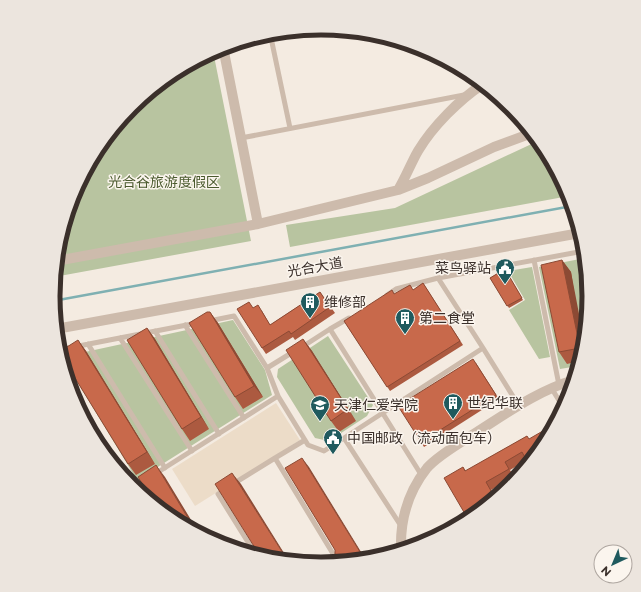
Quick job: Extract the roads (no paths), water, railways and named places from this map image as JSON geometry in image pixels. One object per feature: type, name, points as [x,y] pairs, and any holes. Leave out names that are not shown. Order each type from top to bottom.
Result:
[{"type":"street","points":[[224,54],[258,224]]},
{"type":"street","points":[[398,190],[418,151],[429,136],[467,95],[477,88]]},
{"type":"street","points":[[62,260],[258,224],[398,190],[428,178],[494,147],[526,135]]},
{"type":"street","name":"光合大道","points":[[62,328],[574,234]]},
{"type":"street","points":[[401,544],[402,528],[407,503],[428,467],[462,441],[533,397],[567,383]]},
{"type":"lane","points":[[271,40],[290,128]]},
{"type":"lane","points":[[241,138],[467,95]]},
{"type":"lane","points":[[383,297],[396,289],[438,278],[577,252]]},
{"type":"lane","points":[[534,260],[556,387],[561,399]]},
{"type":"lane","points":[[438,278],[519,406]]},
{"type":"lane","points":[[268,368],[357,313]]},
{"type":"lane","points":[[65,349],[234,316],[268,368],[278,396],[304,440],[308,445],[324,451],[483,348]]},
{"type":"lane","points":[[185,326],[244,418]]},
{"type":"lane","points":[[330,329],[422,476]]},
{"type":"lane","points":[[155,331],[219,434]]},
{"type":"lane","points":[[120,338],[192,451]]},
{"type":"lane","points":[[88,344],[165,468]]},
{"type":"lane","points":[[140,484],[278,396]]},
{"type":"lane","points":[[344,438],[402,528]]},
{"type":"lane","points":[[251,547],[218,494],[304,440]]},
{"type":"lane","points":[[274,458],[334,556]]},
{"type":"waterway","points":[[60,300],[566,207]]},
{"type":"place","name":"菜鸟驿站","points":[[505,285]]},
{"type":"place","name":"维修部","points":[[310,319]]},
{"type":"place","name":"第二食堂","points":[[405,335]]},
{"type":"place","name":"世纪华联","points":[[453,420]]},
{"type":"place","name":"天津仁爱学院","points":[[320,422]]},
{"type":"place","name":"中国邮政（流动面包车）","points":[[333,455]]},
{"type":"park label","name":"光合谷旅游度假区","points":[[164,182]]}]
